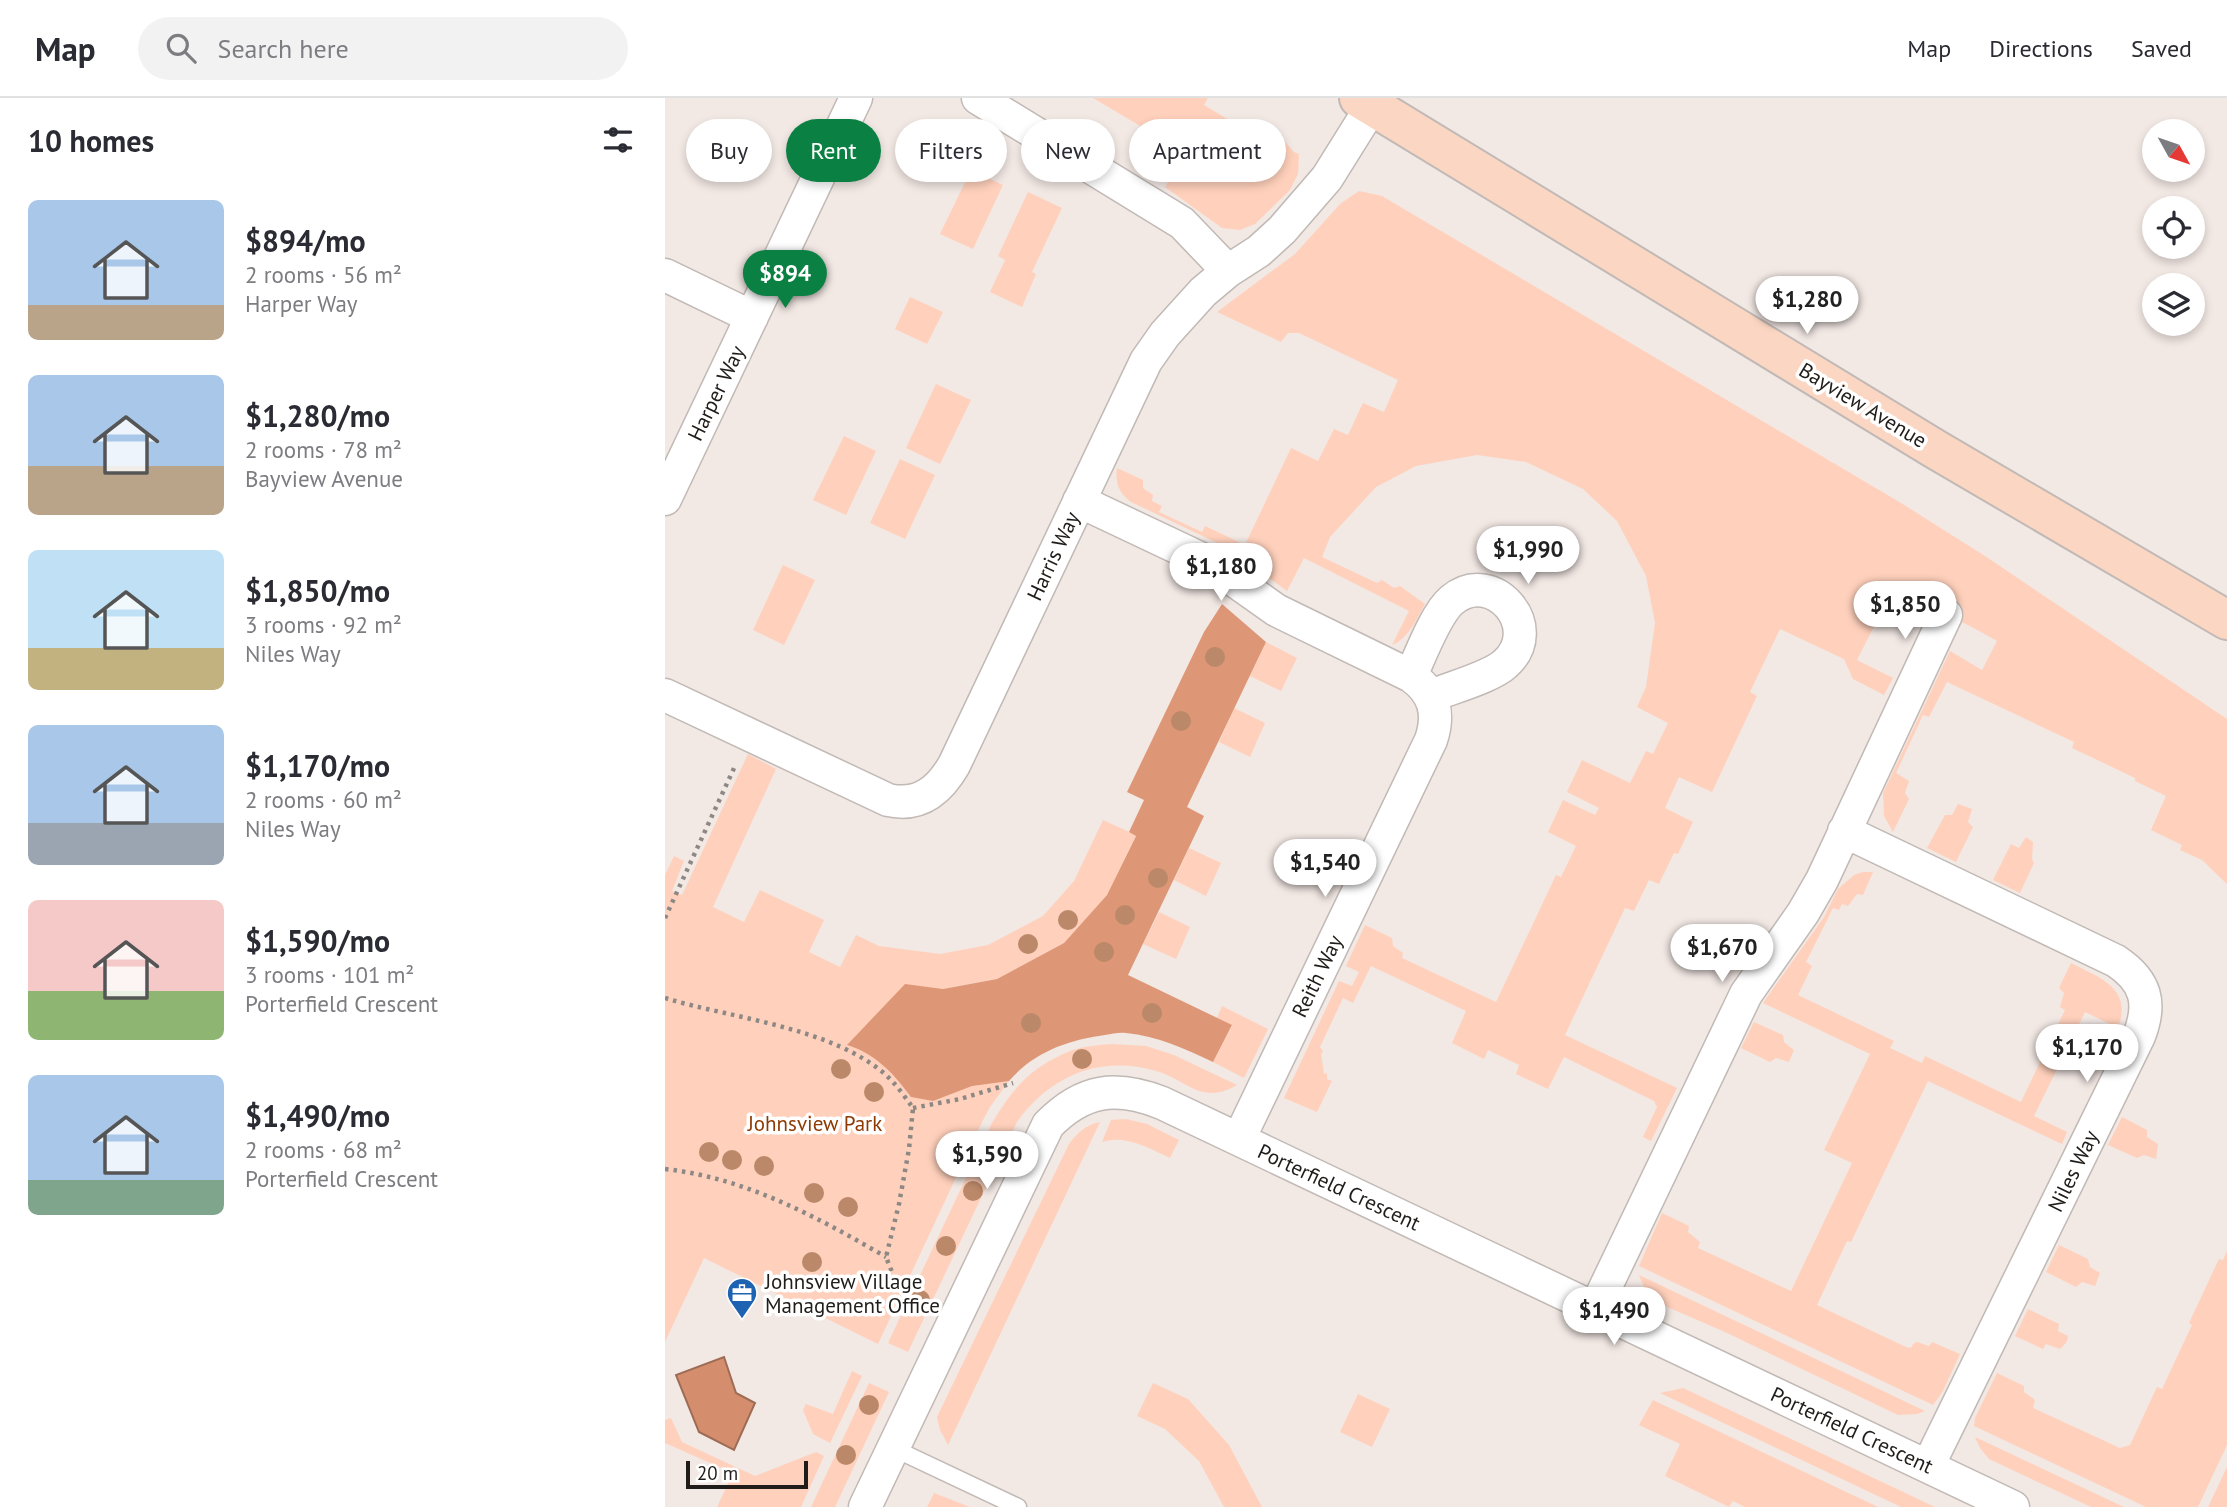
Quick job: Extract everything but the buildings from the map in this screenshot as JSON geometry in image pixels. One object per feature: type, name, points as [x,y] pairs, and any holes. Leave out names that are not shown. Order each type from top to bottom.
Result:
[{"type":"main road","name":"Bayview Avenue","points":[[1368,101],[1935,449],[2227,621]]},
{"type":"street","name":"Harper Way","points":[[665,499],[856,98]]},
{"type":"street","points":[[978,98],[1182,223],[1228,271]]},
{"type":"street","name":"Harris Way","points":[[665,695],[888,800],[910,802],[931,794],[954,765],[1139,374],[1155,347],[1203,292],[1228,271],[1271,242],[1300,210],[1336,166],[1368,101]]},
{"type":"street","points":[[665,275],[752,317]]},
{"type":"street","name":"Reith Way","points":[[1079,501],[1208,562],[1276,610],[1421,686],[1436,710],[1431,740],[1239,1139]]},
{"type":"street","points":[[1595,1308],[1747,994],[1812,897],[1946,615]]},
{"type":"street","name":"Niles Way","points":[[1844,831],[2116,961],[2133,974],[2140,984],[2146,1003],[2146,1014],[2139,1036],[1927,1466]]},
{"type":"street","name":"Porterfield Crescent","points":[[865,1507],[1048,1125],[1063,1111],[1088,1097],[1108,1092],[1128,1092],[1162,1103],[1239,1139],[2013,1507]]},
{"type":"lane","points":[[893,1448],[1018,1507]]},
{"type":"path","points":[[665,918],[749,735]]},
{"type":"path","points":[[665,998],[783,1028],[856,1053],[888,1076],[913,1108],[909,1149],[886,1257],[898,1287],[908,1293]]},
{"type":"path","points":[[913,1108],[960,1099],[1013,1083]]},
{"type":"path","points":[[665,1169],[737,1185],[777,1199],[886,1257]]},
{"type":"green space","points":[[1093,98],[1208,98],[1204,105],[1227,119],[1129,119]]},
{"type":"green space","points":[[1286,143],[1299,154],[1298,174],[1290,190],[1255,224],[1240,230],[1222,228],[1165,187],[1168,182],[1286,182]]},
{"type":"green space","points":[[965,182],[997,182],[1003,185],[973,249],[940,234]]},
{"type":"green space","points":[[1359,191],[1382,196],[1901,503],[1985,556],[2227,719],[2227,884],[2202,860],[2180,850],[2182,845],[2151,830],[2166,796],[2072,748],[2074,742],[1947,682],[1929,717],[1923,715],[1896,773],[1909,781],[1905,793],[1909,799],[1893,832],[1884,816],[1883,793],[1950,651],[1982,670],[1997,641],[1894,587],[1857,660],[1893,678],[1884,695],[1853,679],[1844,659],[1780,629],[1750,692],[1757,696],[1712,792],[1679,777],[1665,808],[1693,822],[1678,854],[1674,853],[1659,884],[1649,880],[1634,911],[1625,908],[1565,1035],[1677,1088],[1651,1141],[1643,1137],[1657,1107],[1654,1101],[1564,1057],[1548,1089],[1516,1074],[1519,1065],[1488,1050],[1484,1059],[1452,1043],[1466,1011],[1371,966],[1353,1003],[1343,998],[1320,1047],[1323,1051],[1321,1054],[1324,1074],[1327,1073],[1327,1079],[1332,1081],[1317,1112],[1284,1098],[1339,981],[1352,986],[1359,972],[1346,966],[1365,925],[1392,938],[1393,946],[1403,953],[1402,958],[1496,1002],[1556,875],[1561,877],[1576,846],[1548,832],[1563,800],[1595,815],[1599,808],[1567,792],[1582,760],[1630,783],[1646,751],[1653,754],[1668,723],[1637,707],[1646,687],[1655,623],[1646,576],[1617,521],[1583,489],[1526,462],[1477,455],[1416,466],[1376,487],[1330,537],[1322,557],[1377,583],[1382,580],[1394,588],[1400,586],[1425,604],[1408,633],[1392,645],[1409,611],[1304,558],[1287,591],[1230,549],[1131,502],[1123,495],[1117,483],[1117,468],[1143,480],[1143,488],[1153,495],[1152,501],[1162,506],[1159,512],[1202,532],[1205,526],[1245,545],[1291,448],[1318,461],[1334,429],[1348,435],[1363,403],[1384,412],[1398,380],[1299,333],[1288,333],[1281,342],[1217,312],[1295,254],[1340,204]]},
{"type":"green space","points":[[1028,192],[1062,208],[1032,272],[1036,274],[1022,307],[990,292],[1005,260],[998,256]]},
{"type":"green space","points":[[910,297],[943,312],[927,344],[895,329]]},
{"type":"green space","points":[[936,384],[971,400],[940,464],[906,448]]},
{"type":"green space","points":[[844,436],[876,451],[846,515],[813,500]]},
{"type":"green space","points":[[900,459],[935,475],[905,539],[870,523]]},
{"type":"green space","points":[[783,565],[815,580],[784,645],[753,630]]},
{"type":"green space","points":[[1266,642],[1297,658],[1281,691],[1250,676]]},
{"type":"green space","points":[[1234,708],[1265,723],[1250,757],[1219,742]]},
{"type":"green space","name":"Johnsview Park","points":[[748,754],[776,769],[713,907],[744,922],[760,890],[824,920],[809,952],[840,967],[856,935],[879,946],[940,954],[988,945],[1043,916],[1074,881],[1103,820],[1136,835],[1107,895],[1064,943],[997,979],[943,989],[906,985],[1004,1046],[1009,1081],[982,1122],[878,1344],[704,1258],[665,1342],[665,875],[674,856],[684,861],[672,891],[682,895]]},
{"type":"green space","points":[[1958,804],[1972,809],[1968,822],[1973,827],[1956,862],[1927,848],[1945,815],[1952,815]]},
{"type":"green space","points":[[2026,837],[2033,842],[2034,863],[2020,893],[1993,880],[2011,844],[2019,848]]},
{"type":"green space","points":[[1189,848],[1221,863],[1206,896],[1174,880]]},
{"type":"green space","points":[[1873,872],[1863,895],[1857,894],[1848,906],[1842,904],[1839,910],[1833,908],[1806,962],[1812,966],[1798,995],[1894,1041],[1890,1048],[1922,1063],[1925,1056],[2021,1102],[2065,1010],[2060,1007],[2064,993],[2059,988],[2071,963],[2111,986],[2121,1003],[2118,1028],[2085,1012],[2034,1116],[2067,1132],[2062,1144],[1928,1081],[1851,1242],[1847,1241],[1817,1305],[1906,1347],[1911,1348],[1917,1342],[1929,1346],[1932,1342],[1960,1354],[1943,1391],[1933,1405],[1639,1266],[1662,1213],[1689,1226],[1688,1232],[1700,1242],[1698,1248],[1791,1291],[1852,1163],[1824,1150],[1870,1054],[1763,1003],[1824,917],[1838,889],[1854,875]]},
{"type":"green space","points":[[1159,912],[1190,927],[1176,959],[1143,944]]},
{"type":"green space","points":[[1222,1006],[1268,1029],[1244,1078],[1213,1062],[1232,1026],[1217,1018]]},
{"type":"green space","points":[[1754,1022],[1783,1035],[1784,1042],[1794,1050],[1789,1062],[1776,1058],[1770,1062],[1741,1048]]},
{"type":"green space","points":[[1112,1044],[1146,1046],[1174,1055],[1237,1085],[1224,1091],[1204,1092],[1156,1071],[1115,1066],[1078,1073],[1045,1092],[1017,1122],[908,1352],[888,1343],[992,1123],[1008,1098],[1035,1070],[1059,1056],[1073,1050]]},
{"type":"green space","points":[[2122,1117],[2147,1130],[2147,1137],[2158,1144],[2156,1159],[2144,1155],[2137,1158],[2108,1145]]},
{"type":"green space","points":[[1126,1119],[1147,1124],[1179,1140],[1170,1158],[1128,1141],[1102,1142],[1111,1120]]},
{"type":"green space","points":[[1100,1122],[948,1445],[937,1417],[1069,1144],[1083,1130]]},
{"type":"green space","points":[[2059,1245],[2088,1259],[2090,1267],[2100,1273],[2095,1286],[2082,1282],[2076,1287],[2046,1272]]},
{"type":"green space","points":[[2227,1251],[2227,1445],[2198,1507],[2146,1507],[1974,1426],[1975,1418],[1997,1373],[2024,1386],[2024,1392],[2035,1400],[2033,1408],[2120,1448],[2130,1445],[2157,1387],[2162,1389],[2219,1259],[2223,1260]]},
{"type":"green space","points":[[1639,1275],[1925,1411],[1898,1415],[1658,1303],[1646,1292]]},
{"type":"green space","points":[[2028,1309],[2059,1324],[2058,1331],[2068,1336],[2067,1342],[2060,1349],[2046,1344],[2043,1349],[2015,1336]]},
{"type":"green space","points":[[852,1371],[862,1376],[830,1443],[813,1434],[803,1410],[806,1404],[833,1414]]},
{"type":"green space","points":[[869,1383],[889,1392],[835,1507],[811,1507]]},
{"type":"green space","points":[[1153,1383],[1188,1399],[1229,1445],[1262,1507],[1224,1507],[1199,1461],[1165,1429],[1137,1416]]},
{"type":"green space","points":[[1683,1388],[1935,1507],[1901,1507],[1660,1393]]},
{"type":"green space","points":[[1358,1394],[1390,1409],[1372,1447],[1340,1432]]},
{"type":"green space","points":[[1653,1400],[1878,1507],[1745,1507],[1733,1501],[1729,1507],[1665,1476],[1680,1444],[1639,1425]]},
{"type":"green space","points":[[671,1418],[682,1442],[755,1476],[816,1452],[824,1456],[801,1507],[717,1507],[733,1473],[665,1443],[665,1420]]},
{"type":"green space","points":[[1975,1437],[2124,1507],[2091,1507],[1989,1459]]},
{"type":"green space","points":[[2227,1467],[2227,1507],[2208,1507]]},
{"type":"green space","points":[[934,1493],[970,1507],[927,1507]]},
{"type":"shaded area","points":[[1222,604],[1266,642],[1187,807],[1204,816],[1128,975],[1232,1025],[1213,1062],[1160,1040],[1118,1033],[1078,1040],[1053,1049],[1029,1062],[1009,1081],[972,1086],[933,1101],[911,1097],[883,1065],[847,1045],[905,984],[943,989],[997,979],[1064,943],[1107,895],[1136,836],[1129,832],[1144,800],[1127,792],[1204,632]]},
{"type":"shaded area","points":[[724,1357],[736,1393],[755,1403],[734,1450],[699,1432],[676,1375]]},
{"type":"place","name":"Johnsview Village Management Office","points":[[742,1320]]}]
